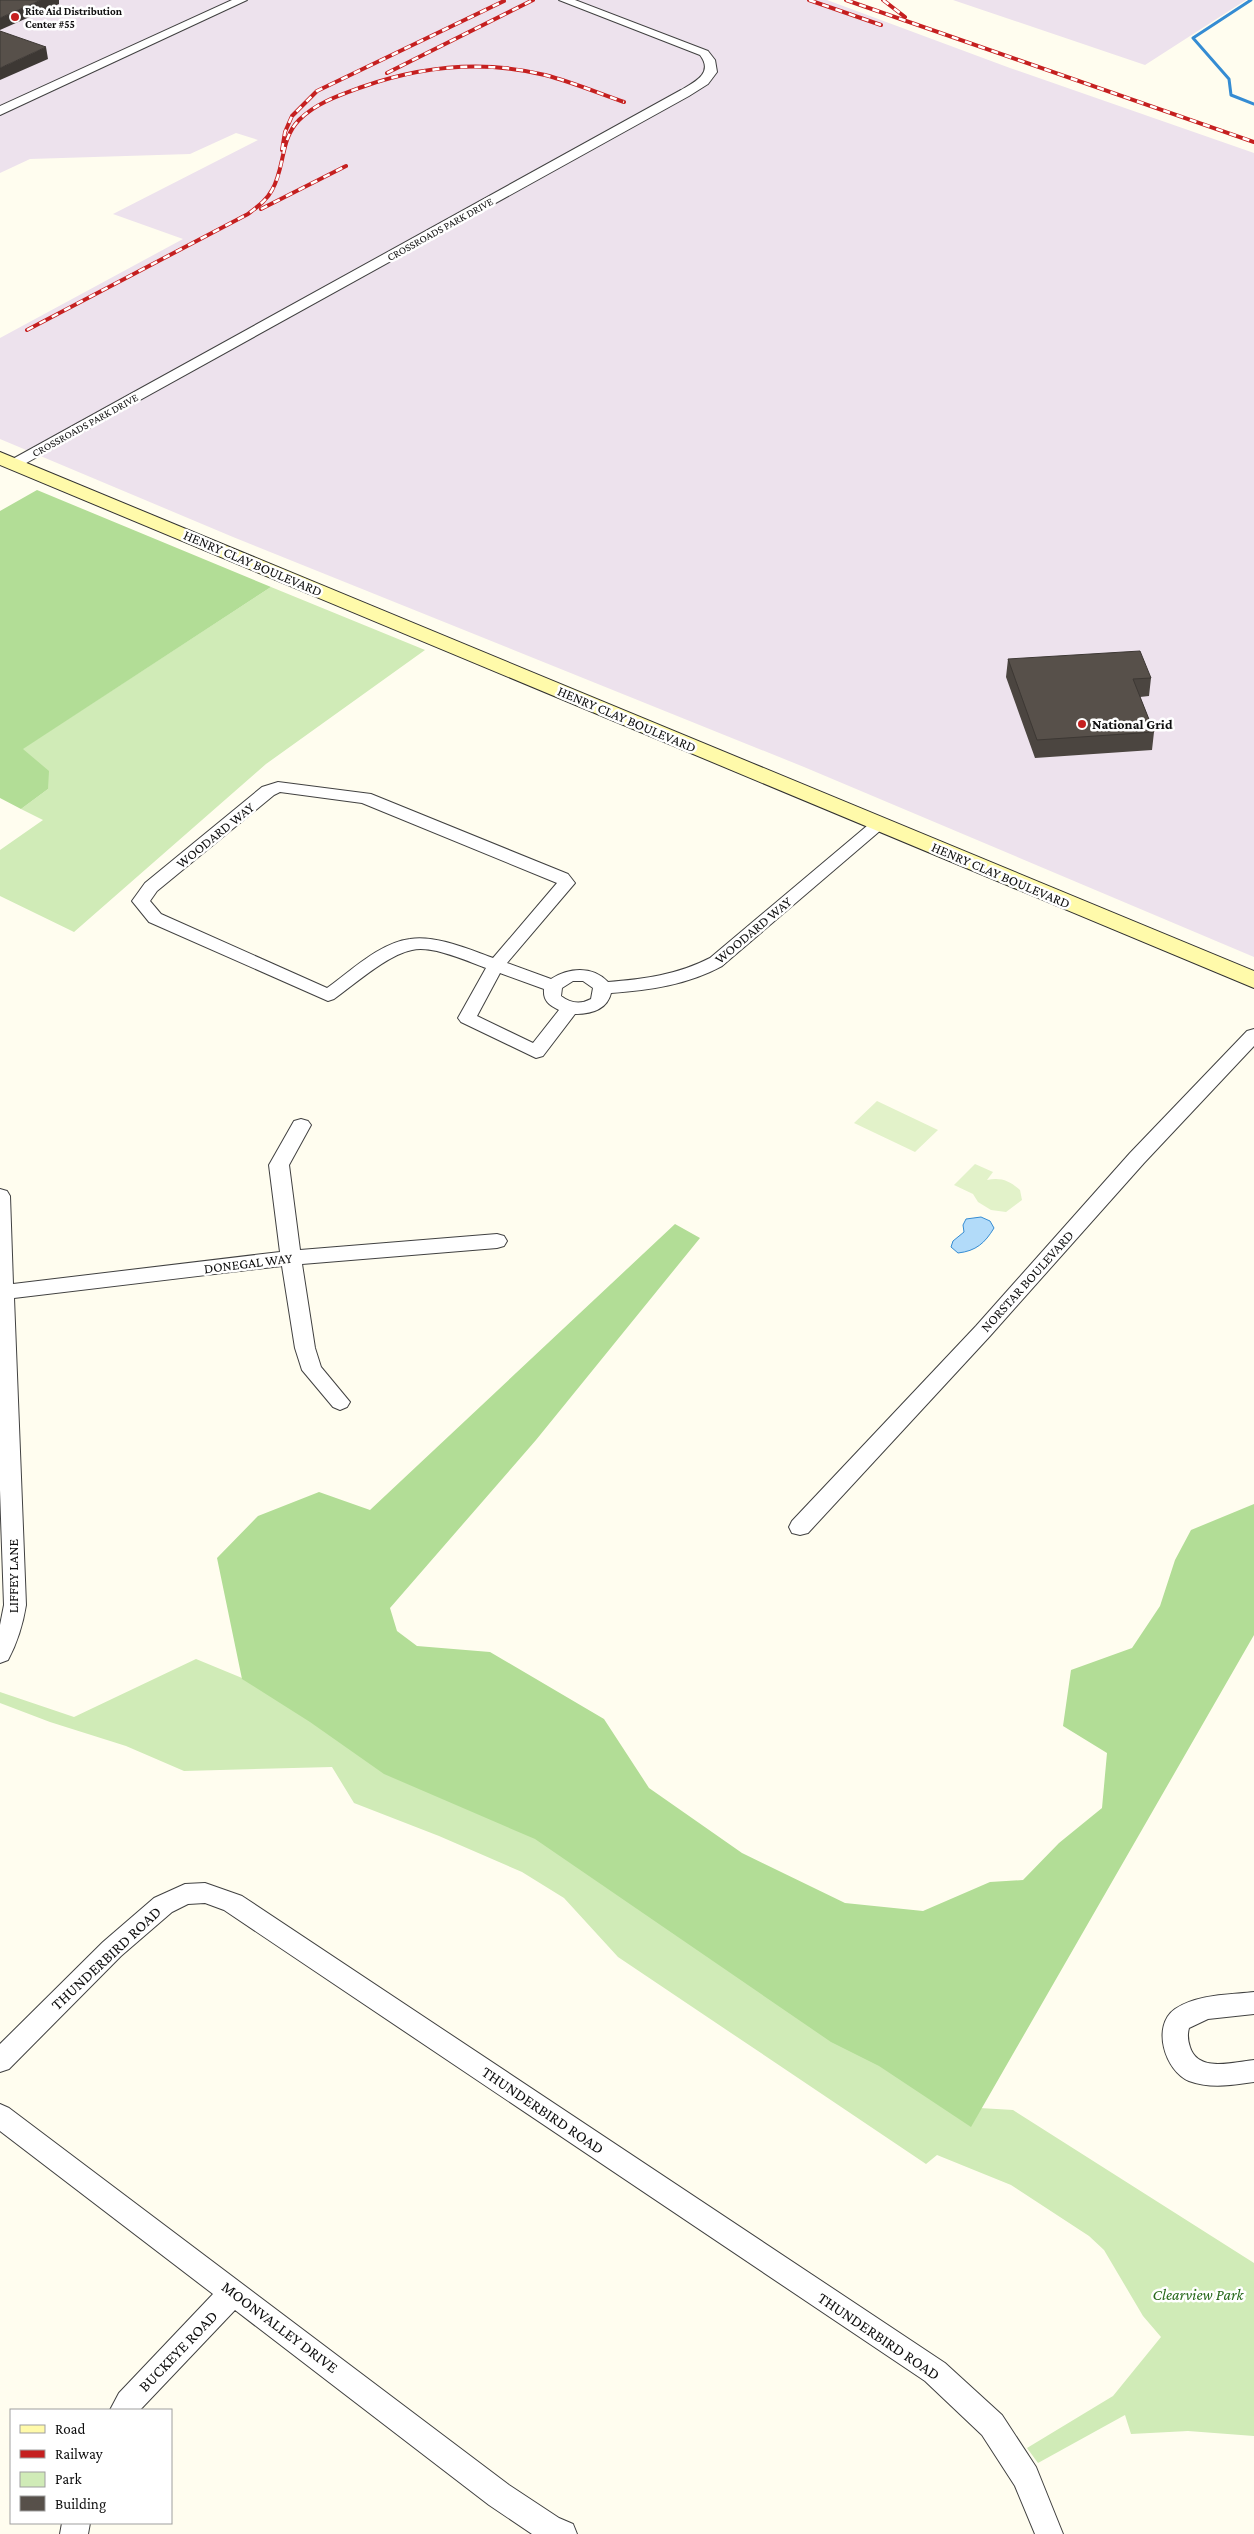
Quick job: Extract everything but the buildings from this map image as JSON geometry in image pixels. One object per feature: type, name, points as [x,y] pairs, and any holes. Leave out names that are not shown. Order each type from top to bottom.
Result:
[{"type":"main road","name":"HENRY CLAY BOULEVARD","points":[[7,461],[1254,980]]},
{"type":"street","points":[[0,111],[242,0]]},
{"type":"street","name":"CROSSROADS PARK DRIVE","points":[[7,461],[685,93],[702,83],[710,74],[713,67],[711,60],[704,53],[565,0]]},
{"type":"street","name":"WOODARD WAY","points":[[553,986],[494,966],[437,946],[413,943],[399,948],[328,995],[155,918],[141,901],[151,887],[268,791],[278,787],[365,798],[562,878],[566,883],[494,966],[474,1001],[467,1018],[536,1052],[570,1008]]},
{"type":"street","name":"WOODARD WAY","points":[[603,988],[644,985],[678,979],[711,965],[880,824]]},
{"type":"street","points":[[568,976],[583,976],[596,980],[603,988],[601,999],[596,1004],[579,1009],[562,1006],[552,997],[553,986],[568,976]]},
{"type":"street","name":"NORSTAR BOULEVARD","points":[[800,1527],[983,1331],[1137,1158],[1254,1035]]},
{"type":"street","points":[[301,1125],[279,1165],[291,1258],[305,1348],[312,1370],[340,1402]]},
{"type":"street","name":"LIFFEY LANE","points":[[0,1196],[2,1293],[15,1605],[12,1623],[0,1654]]},
{"type":"street","name":"DONEGAL WAY","points":[[2,1293],[291,1258],[497,1241]]},
{"type":"street","name":"THUNDERBIRD ROAD","points":[[0,2061],[112,1949],[163,1905],[185,1894],[205,1894],[233,1903],[935,2372],[992,2425],[1026,2477],[1049,2534]]},
{"type":"street","points":[[1254,2002],[1198,2010],[1181,2019],[1174,2032],[1178,2054],[1187,2067],[1207,2076],[1254,2071]]},
{"type":"street","name":"MOONVALLEY DRIVE","points":[[0,2116],[499,2495],[550,2529],[563,2534]]},
{"type":"street","name":"BUCKEYE ROAD","points":[[125,2409],[129,2402],[234,2292]]},
{"type":"shaded area","name":"National Grid","points":[[0,0],[827,0],[1010,68],[1254,153],[1254,957],[804,767],[233,537],[0,439],[0,338],[183,239],[113,214],[258,140],[236,133],[190,154],[30,159],[0,173]]},
{"type":"shaded area","points":[[953,0],[1246,0],[1145,65]]},
{"type":"green space","points":[[37,490],[271,587],[23,749],[49,771],[48,789],[21,809],[0,798],[0,511]]},
{"type":"green space","points":[[271,587],[425,650],[266,764],[74,932],[0,896],[0,850],[43,820],[21,809],[48,789],[22,749]]},
{"type":"green space","points":[[877,1101],[938,1130],[915,1152],[854,1123]]},
{"type":"green space","points":[[975,1164],[993,1172],[987,1180],[1001,1179],[1020,1190],[1022,1200],[1006,1212],[991,1210],[978,1202],[973,1194],[954,1185]]},
{"type":"green space","points":[[675,1224],[700,1238],[536,1440],[390,1608],[397,1631],[417,1646],[490,1652],[604,1719],[649,1788],[742,1853],[845,1903],[923,1911],[990,1882],[1023,1880],[1059,1843],[1102,1808],[1107,1753],[1063,1726],[1071,1670],[1132,1648],[1160,1606],[1175,1560],[1191,1530],[1254,1504],[1254,1635],[971,2127],[879,2066],[831,2042],[535,1839],[384,1774],[310,1722],[242,1679],[217,1558],[258,1516],[319,1492],[370,1510]]},
{"type":"green space","name":"Clearview Park","points":[[196,1659],[310,1706],[528,1822],[963,2107],[1013,2110],[1254,2263],[1254,2436],[1188,2431],[1131,2434],[1125,2415],[1038,2463],[1027,2448],[1113,2396],[1161,2337],[1143,2316],[1104,2250],[1089,2236],[1011,2185],[937,2155],[926,2164],[618,1957],[564,1898],[522,1872],[439,1836],[354,1803],[332,1767],[184,1771],[126,1746],[50,1722],[0,1703],[0,1692],[74,1717]]},
{"type":"water","points":[[981,1217],[990,1221],[994,1228],[987,1238],[975,1248],[958,1253],[951,1247],[953,1241],[964,1232],[963,1225],[966,1219]]},
{"type":"waterway","points":[[1251,0],[1193,38],[1229,79],[1231,95],[1254,104]]},
{"type":"railway","points":[[387,73],[533,0]]},
{"type":"railway","points":[[809,0],[881,25]]},
{"type":"railway","points":[[846,0],[1254,142]]},
{"type":"railway","points":[[883,0],[905,17]]},
{"type":"railway","points":[[282,150],[285,132],[292,116],[317,91],[504,1]]},
{"type":"railway","points":[[27,330],[248,214],[270,194],[279,172],[289,136],[299,120],[321,104],[345,93],[407,74],[430,70],[476,67],[522,70],[545,75],[624,102]]},
{"type":"railway","points":[[261,209],[346,166]]},
{"type":"place","name":"Rite Aid Distribution Center #55","points":[[15,17]]},
{"type":"place","name":"National Grid","points":[[1082,724]]}]
